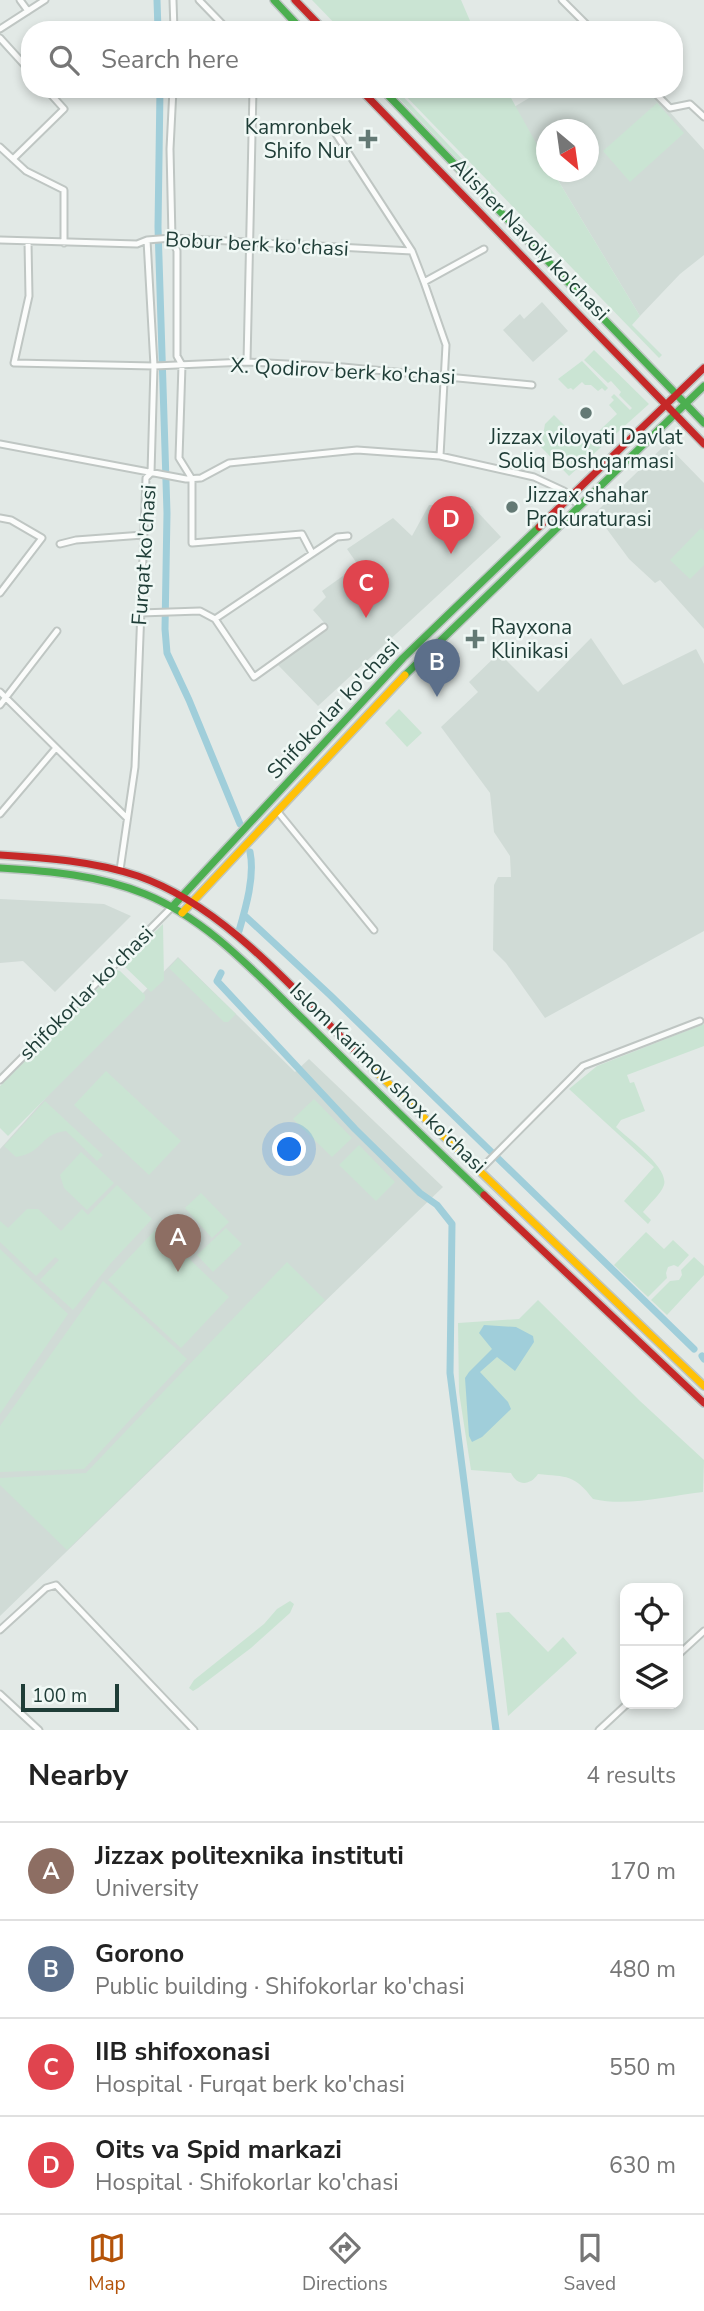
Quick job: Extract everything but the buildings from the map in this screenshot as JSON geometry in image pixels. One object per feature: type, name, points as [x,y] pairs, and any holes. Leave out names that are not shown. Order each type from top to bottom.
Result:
[{"type":"main road","points":[[274,0],[294,21]]},
{"type":"main road","points":[[295,0],[315,21]]},
{"type":"main road","name":"Alisher Navoiy ko'chasi","points":[[369,98],[704,444]]},
{"type":"main road","name":"Alisher Navoiy ko'chasi","points":[[391,98],[704,423]]},
{"type":"main road","name":"Shifokorlar ko'chasi","points":[[172,907],[403,658],[704,368]]},
{"type":"main road","name":"Shifokorlar ko'chasi","points":[[182,913],[413,666],[704,386]]},
{"type":"main road","name":"Islom Karimov shox ko'chasi","points":[[0,855],[74,859],[120,870],[160,885],[213,918],[268,965],[704,1386]]},
{"type":"main road","name":"Islom Karimov shox ko'chasi","points":[[0,867],[51,870],[100,878],[172,907],[205,929],[243,961],[704,1404]]},
{"type":"street","points":[[20,0],[28,11]]},
{"type":"street","points":[[0,29],[46,0]]},
{"type":"street","points":[[173,0],[174,21]]},
{"type":"street","points":[[199,0],[219,21]]},
{"type":"street","points":[[562,0],[583,21]]},
{"type":"street","points":[[0,38],[21,61]]},
{"type":"street","points":[[13,159],[64,109],[54,98]]},
{"type":"street","points":[[173,98],[170,149],[172,238],[177,251],[177,356],[182,365],[179,458],[192,479],[192,543],[302,534],[312,553]]},
{"type":"street","points":[[247,362],[253,98]]},
{"type":"street","points":[[660,98],[670,108],[691,104],[704,117]]},
{"type":"street","points":[[336,134],[412,251],[446,345],[440,456]]},
{"type":"street","points":[[0,147],[26,171],[64,190],[64,243]]},
{"type":"street","name":"Bobur berk ko'chasi","points":[[0,240],[137,244],[147,240],[172,238],[412,251]]},
{"type":"street","name":"Furqat ko'chasi","points":[[120,870],[135,767],[146,478],[151,473],[155,366],[147,240]]},
{"type":"street","name":"X. Qodirov berk ko'chasi","points":[[28,242],[29,296],[14,363],[155,366],[247,362],[343,367],[532,385]]},
{"type":"street","points":[[424,282],[484,249]]},
{"type":"street","points":[[0,444],[192,479],[201,478],[229,463],[357,450],[440,456],[534,477],[564,491],[579,506]]},
{"type":"street","points":[[0,518],[11,520],[42,538],[0,593]]},
{"type":"street","points":[[60,544],[76,540],[144,535]]},
{"type":"street","points":[[215,619],[337,537],[348,536]]},
{"type":"street","points":[[141,613],[200,611],[215,619],[254,677],[324,627]]},
{"type":"street","points":[[0,705],[57,631]]},
{"type":"street","points":[[0,692],[127,818]]},
{"type":"street","points":[[0,814],[56,748]]},
{"type":"street","points":[[278,812],[374,930]]},
{"type":"street","name":"shifokorlar ko'chasi","points":[[0,1080],[172,907]]},
{"type":"street","points":[[479,1171],[583,1066],[700,1021]]},
{"type":"street","points":[[0,1630],[46,1588],[56,1585],[194,1730]]},
{"type":"street","points":[[683,1650],[704,1631]]},
{"type":"street","points":[[0,1694],[38,1730]]},
{"type":"street","points":[[599,1730],[621,1709]]},
{"type":"shaded area","points":[[529,98],[657,98],[704,150],[704,255],[680,274],[640,316],[559,182],[599,182],[599,119],[536,119],[536,144],[514,107]]},
{"type":"shaded area","points":[[542,302],[568,331],[533,362],[503,330],[520,314],[524,319]]},
{"type":"shaded area","points":[[666,444],[704,483],[704,629],[660,580],[655,583],[629,559],[595,513]]},
{"type":"shaded area","points":[[429,505],[472,506],[501,537],[318,706],[278,665],[328,627],[313,610],[326,597],[322,591],[358,565],[347,549],[393,518],[412,536]]},
{"type":"shaded area","points":[[591,638],[623,685],[696,649],[704,664],[704,931],[545,1018],[506,963],[493,950],[494,885],[498,877],[511,877],[510,856],[494,832],[490,793],[441,727],[478,692],[469,682],[499,653],[538,692]]},
{"type":"shaded area","points":[[0,899],[104,904],[131,916],[55,992],[23,961],[0,963]]},
{"type":"shaded area","points":[[178,957],[295,1072],[309,1059],[443,1187],[0,1616],[0,1149],[101,1036]]},
{"type":"green space","points":[[312,0],[461,0],[470,21],[332,21]]},
{"type":"green space","points":[[399,98],[404,98],[496,195],[494,198]]},
{"type":"green space","points":[[408,98],[511,98],[536,143],[536,182],[559,182],[640,316],[632,325],[662,355],[659,358]]},
{"type":"green space","points":[[657,103],[684,133],[630,182],[603,151]]},
{"type":"green space","points":[[594,350],[649,404],[569,476],[541,447],[545,424],[554,415],[584,445],[617,414],[609,405],[614,400],[611,397],[614,394],[630,410],[632,408],[619,395],[621,392],[611,381],[608,383],[584,360]]},
{"type":"green space","points":[[582,361],[608,388],[605,391],[602,388],[598,391],[582,382],[573,390],[568,389],[558,379]]},
{"type":"green space","points":[[701,528],[704,531],[704,565],[690,579],[670,560]]},
{"type":"green space","points":[[399,709],[422,733],[407,747],[385,723]]},
{"type":"green space","points":[[163,924],[164,980],[151,992],[125,967],[124,962]]},
{"type":"green space","points":[[178,958],[236,1014],[228,1022],[224,1022],[169,968]]},
{"type":"green space","points":[[116,970],[145,995],[145,999],[8,1136],[0,1128],[0,1086]]},
{"type":"green space","points":[[704,1024],[704,1046],[627,1075],[630,1083],[634,1082],[645,1111],[621,1120],[616,1127],[654,1162],[664,1178],[664,1185],[658,1195],[643,1212],[651,1220],[648,1224],[624,1201],[654,1167],[569,1089],[597,1066]]},
{"type":"green space","points":[[106,1071],[181,1141],[149,1175],[74,1105]]},
{"type":"green space","points":[[314,1099],[352,1138],[332,1157],[293,1119]]},
{"type":"green space","points":[[45,1101],[103,1155],[97,1161],[66,1131],[51,1136],[25,1155],[16,1157],[4,1146]]},
{"type":"green space","points":[[359,1145],[395,1182],[376,1201],[339,1165]]},
{"type":"green space","points":[[81,1152],[114,1183],[87,1210],[64,1188],[60,1175]]},
{"type":"green space","points":[[117,1185],[152,1219],[111,1263],[73,1310],[40,1280],[59,1260],[55,1257],[36,1276],[0,1242],[0,1221],[8,1228],[27,1209],[38,1209],[61,1231],[82,1209],[88,1215]]},
{"type":"green space","points":[[201,1193],[229,1222],[212,1238],[185,1208]]},
{"type":"green space","points":[[157,1228],[229,1297],[181,1348],[108,1280]]},
{"type":"green space","points":[[226,1228],[242,1244],[213,1272],[197,1255]]},
{"type":"green space","points":[[646,1232],[664,1249],[673,1240],[689,1255],[678,1267],[668,1267],[667,1278],[648,1297],[614,1265]]},
{"type":"green space","points":[[0,1249],[68,1314],[0,1414]]},
{"type":"green space","points":[[694,1257],[704,1266],[704,1275],[667,1315],[651,1300],[670,1281],[679,1280],[681,1270]]},
{"type":"green space","points":[[287,1262],[325,1300],[67,1550],[0,1485],[0,1478],[86,1473]]},
{"type":"green space","points":[[103,1281],[187,1359],[84,1469],[0,1472],[0,1426]]},
{"type":"green space","points":[[538,1300],[704,1460],[703,1492],[634,1501],[606,1501],[593,1499],[569,1478],[538,1474],[531,1481],[524,1483],[511,1473],[471,1470],[459,1392],[458,1323],[519,1319]]},
{"type":"green space","points":[[290,1601],[294,1604],[290,1613],[251,1648],[198,1688],[193,1691],[189,1688],[194,1680]]},
{"type":"green space","points":[[509,1612],[548,1652],[563,1637],[577,1653],[508,1716],[496,1613]]},
{"type":"water","points":[[484,1325],[516,1327],[533,1336],[534,1342],[515,1371],[497,1357],[480,1372],[508,1402],[511,1409],[482,1437],[472,1442],[469,1436],[465,1378],[492,1349],[479,1333]]},
{"type":"waterway","points":[[157,0],[158,21]]},
{"type":"waterway","points":[[160,98],[158,227],[167,513],[167,653],[240,824]]},
{"type":"waterway","points":[[239,931],[251,881],[250,852]]},
{"type":"waterway","points":[[244,915],[330,995],[694,1349]]},
{"type":"waterway","points":[[221,973],[217,981],[355,1129],[420,1193],[437,1205],[452,1224],[450,1373],[496,1730]]},
{"type":"traffic: fast","points":[[274,0],[294,21]]},
{"type":"traffic: fast","points":[[391,98],[704,423]]},
{"type":"traffic: fast","points":[[405,675],[704,386]]},
{"type":"traffic: fast","points":[[172,907],[403,658],[539,527]]},
{"type":"traffic: fast","points":[[0,868],[110,882],[145,894],[190,918],[231,950],[484,1195]]},
{"type":"traffic: slow","points":[[182,913],[405,675]]},
{"type":"traffic: slow","points":[[365,1061],[704,1386]]},
{"type":"traffic: jam","points":[[295,0],[315,21]]},
{"type":"traffic: jam","points":[[369,98],[704,444]]},
{"type":"traffic: jam","points":[[539,527],[704,368]]},
{"type":"traffic: jam","points":[[0,855],[104,867],[138,876],[171,890],[232,931],[288,982],[365,1061]]},
{"type":"traffic: jam","points":[[484,1195],[704,1403]]},
{"type":"place","name":"Kamronbek Shifo Nur","points":[[368,139]]},
{"type":"place","name":"Jizzax viloyati Davlat Soliq Boshqarmasi","points":[[586,413]]},
{"type":"place","name":"Jizzax shahar Prokuraturasi","points":[[512,507]]},
{"type":"place","name":"Oits va Spid markazi","points":[[451,554]]},
{"type":"place","name":"IIB shifoxonasi","points":[[366,618]]},
{"type":"place","name":"Rayxona Klinikasi","points":[[475,639]]},
{"type":"place","name":"Gorono","points":[[437,697]]},
{"type":"place","name":"Jizzax politexnika instituti","points":[[178,1272]]}]
